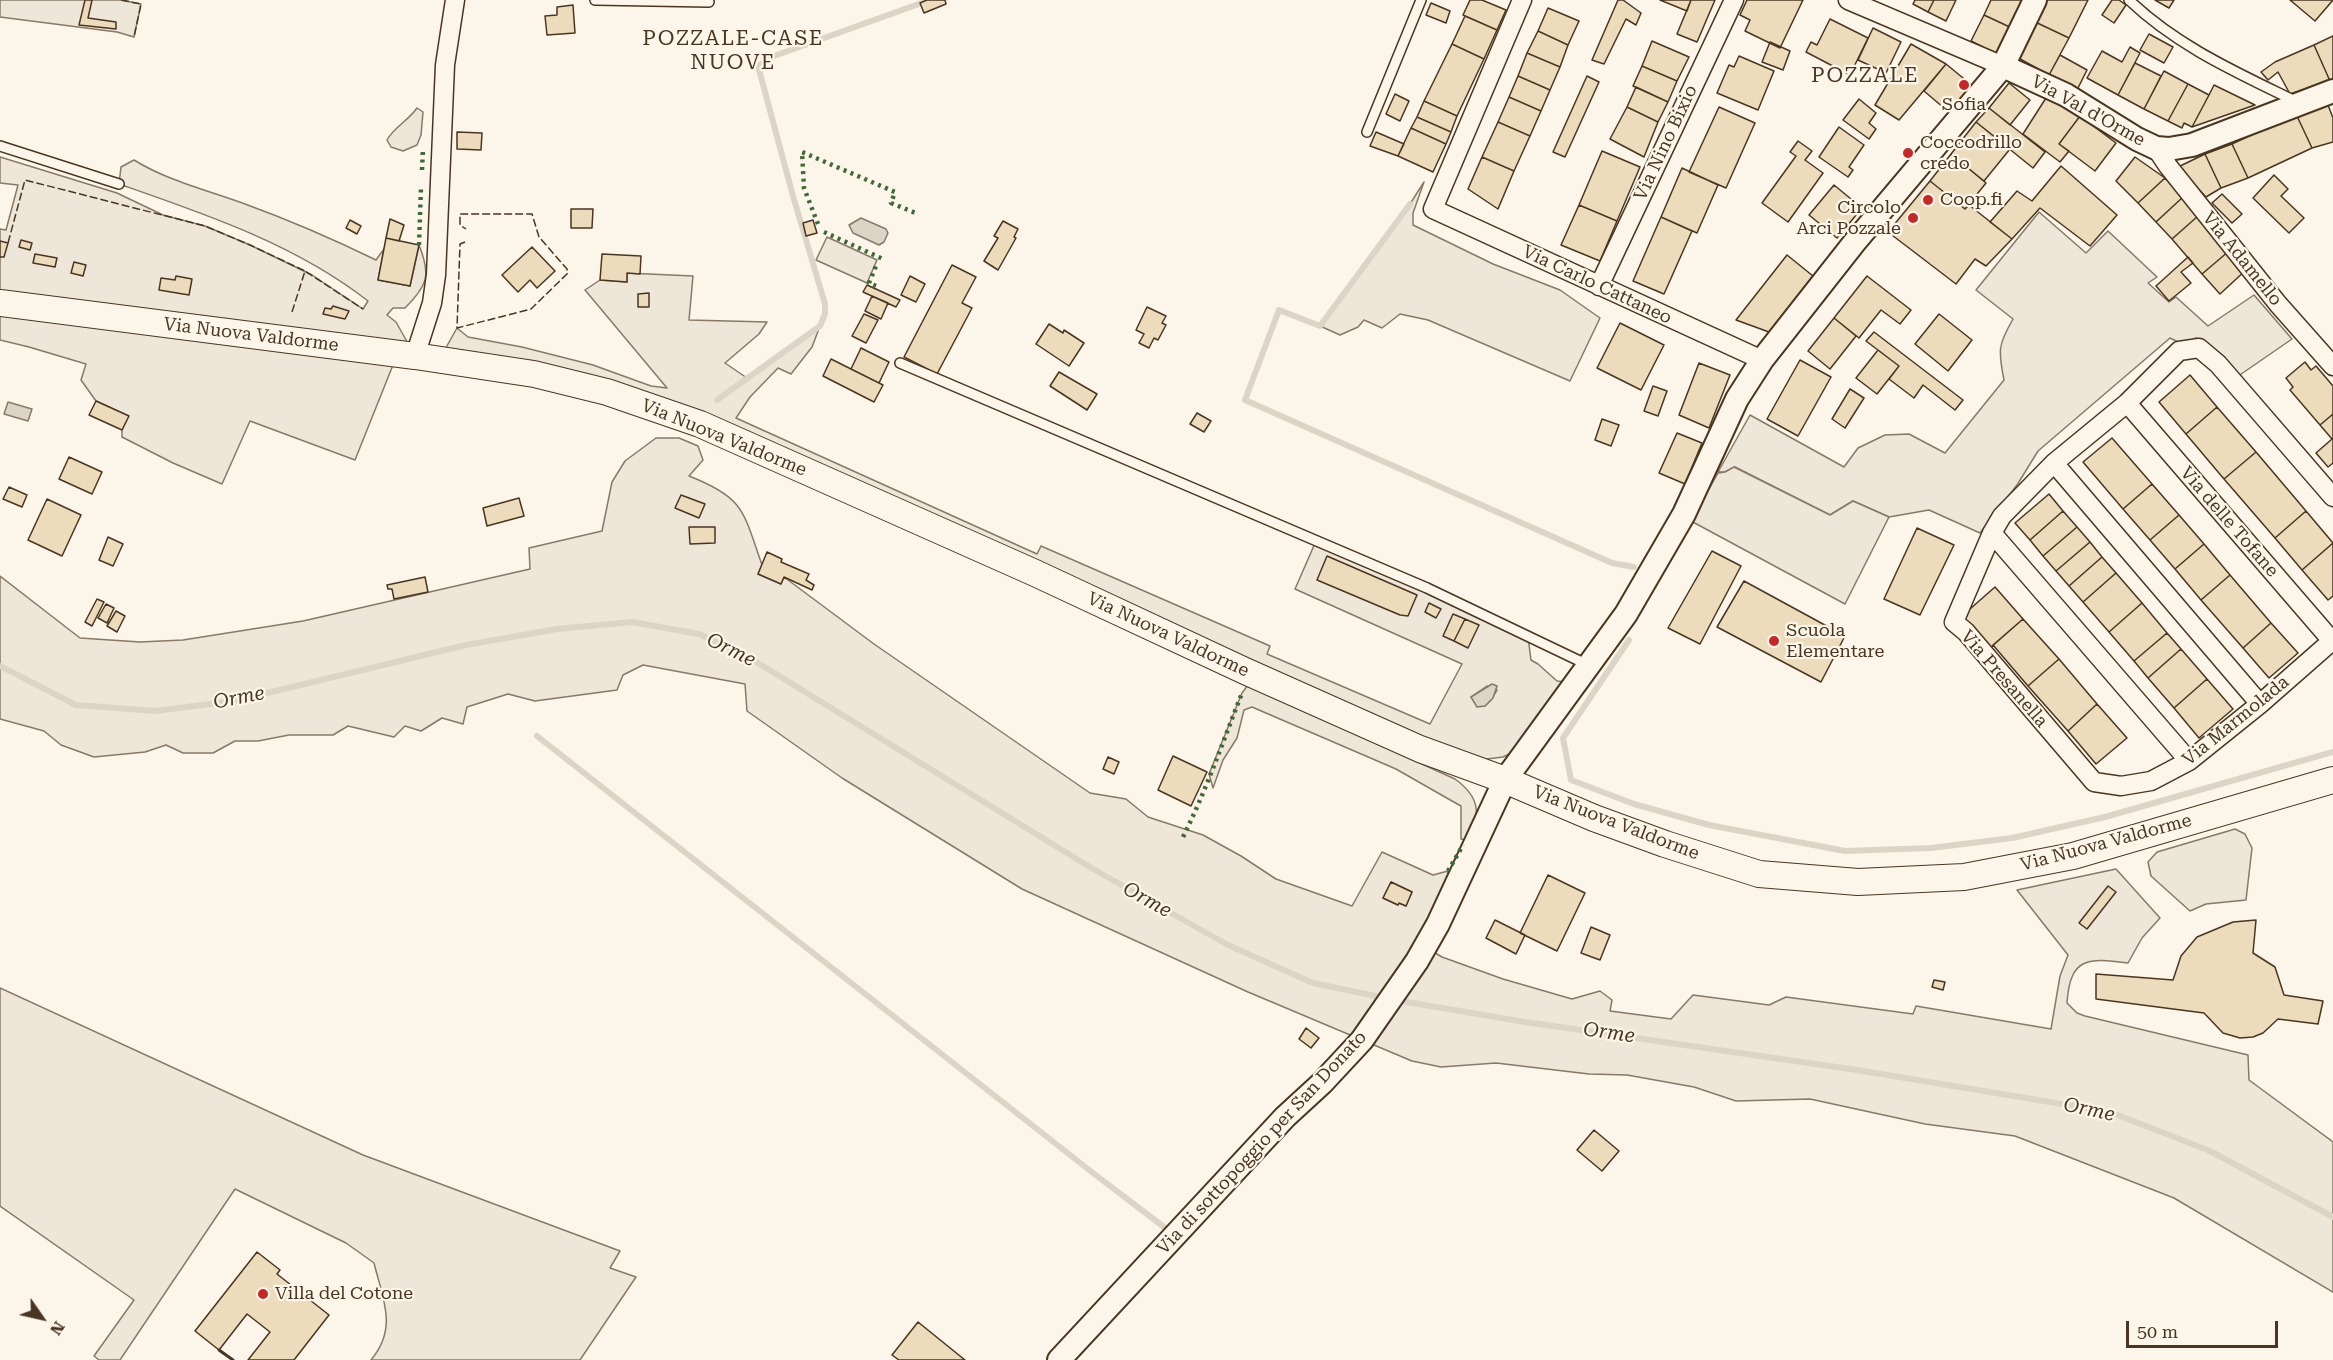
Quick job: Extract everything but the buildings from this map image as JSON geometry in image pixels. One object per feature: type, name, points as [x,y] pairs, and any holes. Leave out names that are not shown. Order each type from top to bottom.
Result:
[{"type":"main road","name":"Via Nuova Valdorme","points":[[0,303],[415,356],[534,374],[607,392],[700,424],[1035,573],[1234,666],[1452,762],[1505,780],[1625,830],[1760,874],[1858,882],[1964,877],[2073,856],[2333,780]]},
{"type":"street","points":[[415,356],[432,303],[436,275],[445,65],[455,0]]},
{"type":"street","name":"Via Carlo Cattaneo","points":[[1522,0],[1433,208],[1762,360]]},
{"type":"street","name":"Via Nino Bixio","points":[[1599,286],[1734,0]]},
{"type":"street","name":"Via Val d'Orme","points":[[1848,0],[2066,95],[2137,139],[2156,148],[2169,149],[2192,145],[2333,91]]},
{"type":"street","points":[[1505,780],[1626,614],[1671,539],[1737,399],[1762,360],[1854,243],[2003,66],[2035,0]]},
{"type":"street","name":"Via Adamello","points":[[2156,148],[2278,304],[2333,366]]},
{"type":"street","points":[[2260,704],[2054,463],[2127,404],[2179,351],[2199,348],[2218,364],[2333,497]]},
{"type":"street","name":"Via delle Tofane","points":[[2127,404],[2332,641]]},
{"type":"street","name":"Via Presanella","points":[[2054,463],[2002,516],[1992,533],[1954,622],[1966,632],[2094,782]]},
{"type":"street","points":[[1992,533],[2189,761]]},
{"type":"street","name":"Via Marmolada","points":[[2094,782],[2121,786],[2151,780],[2189,761],[2260,704],[2332,641]]},
{"type":"street","name":"Via di sottopoggio per San Donato","points":[[1059,1360],[1285,1117],[1322,1083],[1362,1040],[1417,961],[1438,924],[1505,780]]},
{"type":"lane","points":[[595,0],[709,2]]},
{"type":"lane","points":[[1367,132],[1421,0]]},
{"type":"lane","points":[[2129,0],[2148,19],[2176,39],[2213,61],[2300,104]]},
{"type":"lane","points":[[0,146],[119,184]]},
{"type":"lane","points":[[900,363],[1427,588],[1588,665]]},
{"type":"shaded area","points":[[0,0],[121,0],[141,4],[134,37],[117,32],[0,17]]},
{"type":"shaded area","points":[[417,108],[423,112],[421,135],[417,145],[403,151],[391,147],[387,140],[390,135]]},
{"type":"shaded area","points":[[0,157],[117,193],[163,215],[205,226],[312,275],[363,309],[368,301],[340,281],[280,247],[216,219],[119,184],[121,167],[134,160],[174,179],[294,223],[376,260],[384,249],[378,280],[410,286],[419,245],[426,272],[423,286],[405,308],[393,308],[387,315],[396,322],[415,356],[397,355],[355,460],[250,421],[222,484],[173,463],[122,437],[122,430],[128,416],[96,401],[81,380],[86,364],[0,340],[0,229],[6,230],[18,185],[0,183]]},
{"type":"shaded area","points":[[1424,182],[1413,213],[1413,225],[1493,264],[1560,290],[1600,318],[1570,381],[1428,320],[1400,314],[1382,328],[1364,320],[1358,327],[1340,335],[1320,326]]},
{"type":"shaded area","points":[[2039,212],[2086,253],[2108,231],[2157,277],[2148,283],[2169,302],[2176,297],[2208,326],[2254,295],[2292,339],[2234,379],[2196,338],[2182,344],[2170,338],[2038,451],[2017,485],[1980,533],[1929,510],[1889,517],[1853,501],[1830,515],[1735,467],[1725,472],[1718,472],[1750,415],[1844,467],[1858,448],[1885,435],[1909,434],[1945,453],[2004,380],[2001,348],[2004,335],[2013,319],[1976,290]]},
{"type":"shaded area","points":[[861,218],[886,229],[888,233],[884,242],[879,245],[853,233],[849,225]]},
{"type":"shaded area","points":[[827,237],[877,260],[867,283],[816,260]]},
{"type":"shaded area","points":[[627,273],[693,276],[689,320],[767,322],[759,334],[725,363],[747,378],[820,326],[812,347],[791,374],[778,368],[750,397],[736,418],[1037,554],[1041,546],[1270,646],[1267,654],[1430,724],[1462,664],[1295,589],[1316,541],[1528,637],[1531,660],[1557,681],[1575,683],[1517,750],[1503,757],[1487,759],[1420,749],[700,424],[439,360],[457,328],[468,337],[522,347],[593,365],[651,386],[667,388],[585,290],[600,280],[627,282]],"holes":[[[1487,686],[1497,690],[1485,706],[1471,697]]]},
{"type":"shaded area","points":[[8,402],[32,409],[28,421],[4,414]]},
{"type":"shaded area","points":[[656,438],[679,438],[698,446],[703,460],[689,476],[721,492],[739,508],[762,565],[758,574],[781,584],[784,577],[874,644],[1090,793],[1126,799],[1148,817],[1203,835],[1276,879],[1352,906],[1382,852],[1433,875],[1448,871],[1446,890],[1403,961],[1417,961],[1425,947],[1442,957],[1503,979],[1572,999],[1600,991],[1612,1000],[1610,1011],[1671,1019],[1693,995],[1769,1005],[1786,997],[1913,1014],[1916,1006],[2051,1029],[2060,976],[2068,955],[2017,890],[2116,869],[2160,918],[2142,938],[2128,963],[2092,961],[2077,968],[2072,976],[2067,1003],[2077,1013],[2085,1016],[2248,1055],[2249,1080],[2333,1142],[2333,1292],[2174,1198],[2015,1136],[1925,1124],[1810,1099],[1736,1101],[1694,1087],[1627,1075],[1589,1074],[1496,1063],[1441,1067],[1412,1061],[1248,992],[1022,889],[842,778],[747,711],[745,684],[643,665],[623,675],[617,690],[535,701],[508,694],[467,707],[463,724],[442,718],[421,731],[405,726],[394,737],[348,726],[333,735],[289,735],[258,741],[235,741],[213,753],[183,753],[166,745],[145,752],[94,757],[61,745],[44,731],[0,719],[0,576],[80,638],[140,642],[183,640],[303,621],[530,569],[529,548],[602,531],[612,482],[625,461]],"holes":[[[1391,882],[1412,892],[1406,906],[1383,898]]]},
{"type":"shaded area","points":[[1734,467],[1830,515],[1853,501],[1889,517],[1845,604],[1691,521],[1718,473]]},
{"type":"shaded area","points":[[1492,684],[1497,686],[1493,698],[1485,706],[1477,707],[1471,697]]},
{"type":"shaded area","points":[[1248,685],[1455,779],[1469,792],[1476,807],[1475,822],[1469,841],[1461,839],[1461,806],[1396,769],[1252,707],[1244,710],[1237,738],[1223,760],[1213,788],[1209,774],[1242,693]]},
{"type":"shaded area","points":[[2235,829],[2245,834],[2252,848],[2246,900],[2206,904],[2190,911],[2151,876],[2148,862],[2157,852]]},
{"type":"shaded area","points":[[0,988],[363,1155],[620,1251],[610,1268],[636,1277],[580,1360],[371,1360],[384,1337],[386,1325],[384,1302],[374,1263],[346,1243],[235,1189],[120,1360],[99,1360],[94,1356],[134,1300],[0,1206]]},
{"type":"waterway","points":[[717,400],[820,326],[825,314],[825,304],[758,66],[774,56],[930,0]]},
{"type":"waterway","points":[[1410,204],[1320,326],[1279,310],[1245,400],[1612,563],[1634,567]]},
{"type":"waterway","name":"Orme","points":[[0,666],[76,705],[155,711],[234,701],[466,645],[557,629],[632,622],[699,634],[745,655],[1093,869],[1228,945],[1313,983],[1385,998]]},
{"type":"waterway","points":[[1629,640],[1563,738],[1571,780],[1634,804],[1709,825],[1845,851],[1931,848],[2012,838],[2105,817],[2333,752]]},
{"type":"waterway","points":[[537,736],[1164,1227]]},
{"type":"waterway","name":"Orme","points":[[1395,1000],[1525,1022],[1857,1070],[2110,1112],[2210,1151],[2333,1217]]},
{"type":"hedge","points":[[422,170],[423,148]]},
{"type":"hedge","points":[[818,224],[804,188],[802,152],[895,192],[891,203],[918,214]]},
{"type":"hedge","points":[[419,245],[421,187]]},
{"type":"hedge","points":[[824,232],[883,259]]},
{"type":"hedge","points":[[876,266],[869,283],[876,286]]},
{"type":"hedge","points":[[1183,837],[1207,784],[1242,693]]},
{"type":"hedge","points":[[1448,871],[1463,845]]},
{"type":"fence","points":[[121,0],[141,4],[134,37]]},
{"type":"fence","points":[[8,243],[25,180],[205,226],[305,271]]},
{"type":"fence","points":[[465,242],[460,244],[457,328],[531,309],[568,273],[539,237],[532,214],[460,214],[460,225],[466,229]]},
{"type":"fence","points":[[292,312],[305,271],[363,309]]},
{"type":"wall","points":[[219,1350],[233,1360]]},
{"type":"place","name":"Sofia","points":[[1964,85]]},
{"type":"place","name":"Coccodrillo credo","points":[[1908,153]]},
{"type":"place","name":"Coop.fi","points":[[1928,200]]},
{"type":"place","name":"Circolo Arci Pozzale","points":[[1913,218]]},
{"type":"place","name":"Scuola Elementare","points":[[1774,641]]},
{"type":"place","name":"Villa del Cotone","points":[[263,1294]]},
{"type":"district","name":"POZZALE-CASE NUOVE","points":[[733,51]]},
{"type":"district","name":"POZZALE","points":[[1865,76]]}]
